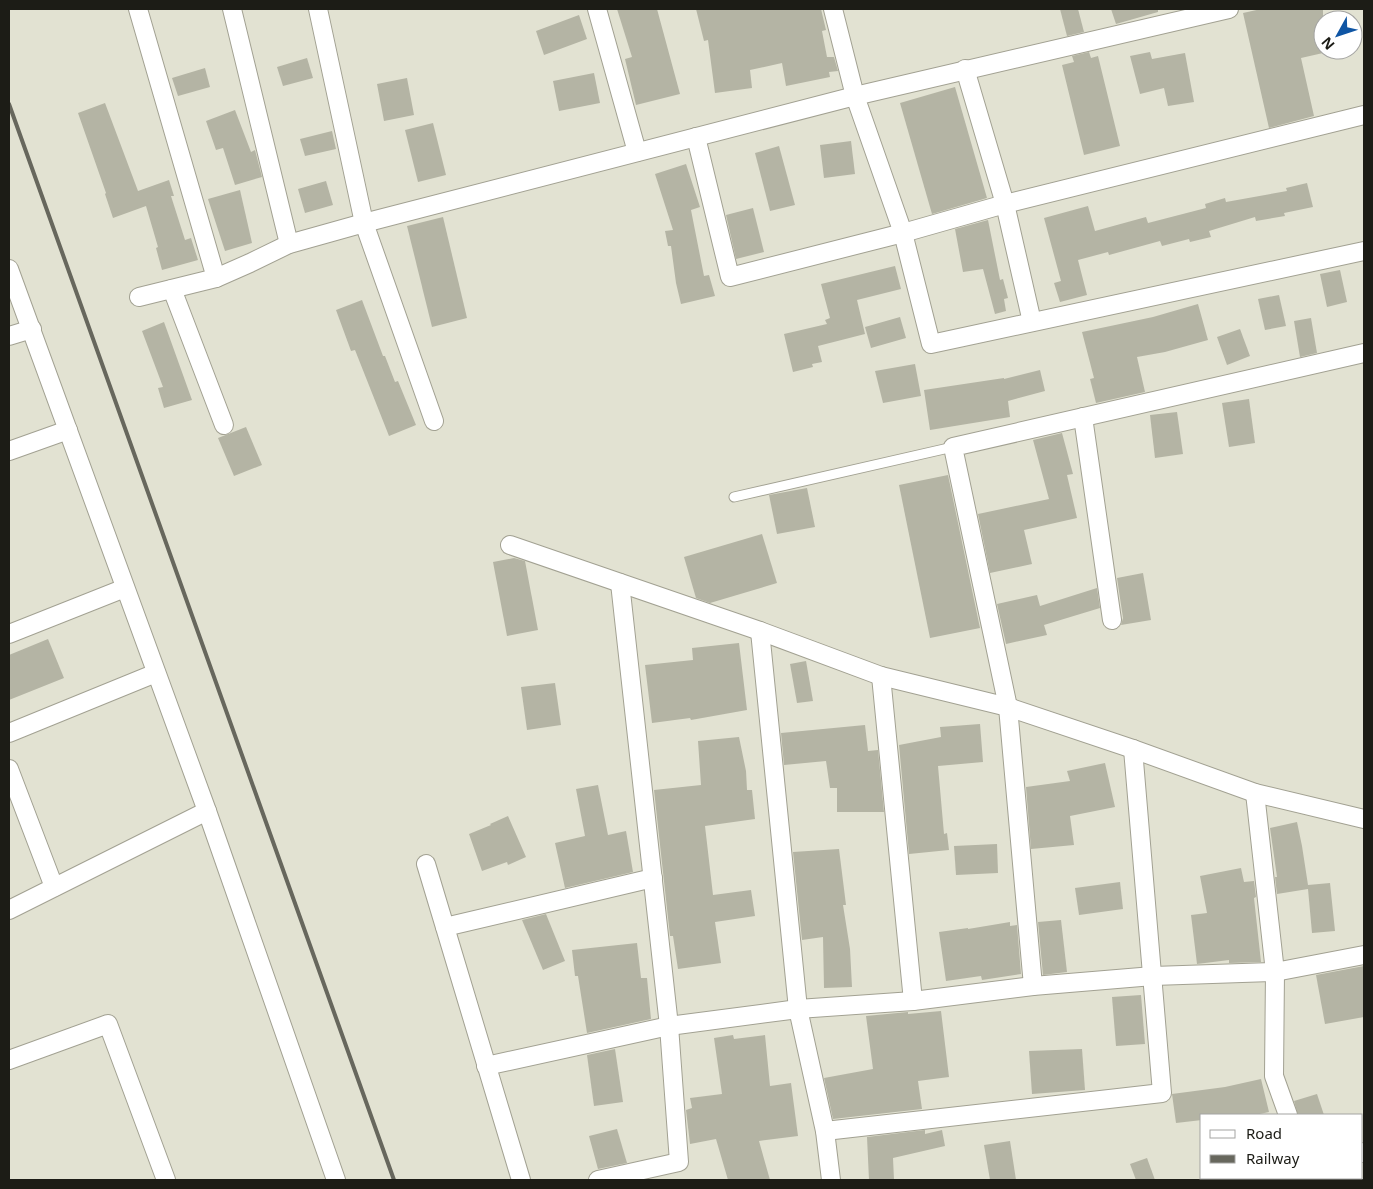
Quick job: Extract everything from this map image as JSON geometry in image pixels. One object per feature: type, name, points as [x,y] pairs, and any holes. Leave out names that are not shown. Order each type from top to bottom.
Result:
[{"type":"street","points":[[138,9],[216,278]]},
{"type":"street","points":[[232,9],[289,244]]},
{"type":"street","points":[[318,9],[364,223],[434,421]]},
{"type":"street","points":[[597,9],[637,152]]},
{"type":"street","points":[[833,9],[855,96],[904,233],[931,344],[1364,251]]},
{"type":"street","points":[[139,297],[216,278],[289,244],[364,223],[855,96],[1229,9]]},
{"type":"street","points":[[966,69],[1005,204],[1032,322]]},
{"type":"street","points":[[696,137],[730,277],[904,233],[1005,204],[1364,115]]},
{"type":"street","points":[[9,269],[207,811],[336,1180]]},
{"type":"street","points":[[172,289],[224,425]]},
{"type":"street","points":[[9,336],[32,329]]},
{"type":"street","points":[[1033,986],[1008,707],[953,447],[1364,353]]},
{"type":"street","points":[[1084,417],[1112,620]]},
{"type":"street","points":[[9,451],[68,430]]},
{"type":"street","points":[[510,545],[760,631],[881,676],[1008,707],[1255,793],[1364,819]]},
{"type":"street","points":[[598,1180],[679,1162],[669,1026],[620,583]]},
{"type":"street","points":[[9,634],[124,588]]},
{"type":"street","points":[[760,631],[798,1009],[825,1131],[831,1180]]},
{"type":"street","points":[[9,734],[156,673]]},
{"type":"street","points":[[881,676],[913,1001]]},
{"type":"street","points":[[825,1131],[1162,1092],[1133,749]]},
{"type":"street","points":[[9,769],[54,887]]},
{"type":"street","points":[[1255,793],[1275,972],[1274,1076],[1288,1114]]},
{"type":"street","points":[[9,910],[207,811]]},
{"type":"street","points":[[426,864],[521,1180]]},
{"type":"street","points":[[445,928],[653,878]]},
{"type":"street","points":[[486,1066],[669,1026],[798,1009],[913,1001],[1033,986],[1153,976],[1275,972],[1364,955]]},
{"type":"street","points":[[9,1060],[108,1024],[166,1180]]},
{"type":"lane","points":[[734,497],[953,447]]},
{"type":"building","points":[[617,9],[657,9],[680,94],[636,105],[625,59],[632,57]]},
{"type":"building","points":[[696,9],[821,9],[826,30],[822,31],[827,57],[834,57],[838,71],[829,72],[830,77],[786,86],[782,63],[750,70],[752,88],[715,93],[708,40],[704,41]]},
{"type":"building","points":[[1060,9],[1078,9],[1084,32],[1067,36]]},
{"type":"building","points":[[1111,9],[1158,9],[1158,12],[1116,24]]},
{"type":"building","points":[[1261,9],[1323,9],[1313,10],[1313,55],[1301,58],[1314,116],[1269,128],[1243,13]]},
{"type":"building","points":[[579,15],[587,39],[544,55],[536,31]]},
{"type":"building","points":[[1089,52],[1091,58],[1098,56],[1120,146],[1084,155],[1062,65],[1074,62],[1072,56]]},
{"type":"building","points":[[1150,52],[1152,59],[1185,53],[1194,102],[1168,106],[1164,88],[1140,94],[1130,56]]},
{"type":"building","points":[[307,58],[313,78],[283,86],[277,67]]},
{"type":"building","points":[[205,68],[210,87],[178,96],[172,78]]},
{"type":"building","points":[[594,73],[600,103],[559,111],[553,81]]},
{"type":"building","points":[[407,78],[414,115],[384,121],[377,84]]},
{"type":"building","points":[[955,87],[987,198],[932,214],[900,103]]},
{"type":"building","points":[[105,103],[138,191],[169,180],[174,196],[171,196],[185,240],[191,238],[198,260],[162,270],[156,248],[158,247],[146,206],[113,218],[78,113]]},
{"type":"building","points":[[235,110],[251,152],[255,150],[262,177],[235,185],[223,148],[216,150],[206,121]]},
{"type":"building","points":[[433,123],[446,175],[418,182],[405,130]]},
{"type":"building","points":[[332,131],[336,149],[305,156],[300,139]]},
{"type":"building","points":[[851,141],[855,174],[824,178],[820,145]]},
{"type":"building","points":[[779,146],[795,205],[770,211],[755,153]]},
{"type":"building","points":[[686,164],[700,207],[691,210],[704,276],[709,275],[715,296],[681,304],[671,246],[668,246],[665,231],[673,230],[655,174]]},
{"type":"building","points":[[326,181],[333,205],[305,213],[298,189]]},
{"type":"building","points":[[1307,183],[1313,207],[1284,213],[1285,216],[1256,221],[1255,217],[1209,231],[1211,237],[1190,242],[1189,239],[1162,246],[1160,241],[1109,255],[1108,252],[1078,260],[1087,295],[1060,302],[1054,283],[1061,281],[1044,218],[1088,206],[1095,231],[1146,217],[1148,223],[1206,208],[1205,204],[1225,198],[1226,202],[1287,191],[1286,188]]},
{"type":"building","points":[[240,190],[252,243],[225,251],[208,199]]},
{"type":"building","points":[[753,208],[764,252],[736,259],[726,215]]},
{"type":"building","points":[[443,217],[467,318],[432,327],[407,226]]},
{"type":"building","points":[[988,220],[1000,280],[1003,279],[1008,298],[1004,299],[1006,311],[995,314],[983,269],[963,272],[955,229]]},
{"type":"building","points":[[895,266],[901,289],[857,300],[865,334],[818,346],[822,362],[812,364],[813,367],[793,372],[784,334],[827,324],[825,320],[830,318],[821,284]]},
{"type":"building","points":[[1340,270],[1347,302],[1327,307],[1320,274]]},
{"type":"building","points":[[1279,295],[1286,326],[1265,330],[1258,299]]},
{"type":"building","points":[[362,300],[383,356],[385,356],[395,382],[398,381],[416,425],[389,436],[355,350],[351,351],[336,310]]},
{"type":"building","points":[[1198,304],[1208,340],[1165,352],[1137,357],[1145,392],[1096,403],[1090,379],[1094,378],[1082,332],[1153,317]]},
{"type":"building","points":[[900,317],[906,338],[871,348],[865,327]]},
{"type":"building","points":[[1311,318],[1317,353],[1300,357],[1294,321]]},
{"type":"building","points":[[164,322],[192,400],[164,408],[158,388],[163,387],[142,331]]},
{"type":"building","points":[[1240,329],[1250,356],[1227,365],[1217,337]]},
{"type":"building","points":[[915,364],[921,396],[883,403],[875,371]]},
{"type":"building","points":[[1040,370],[1045,391],[1008,401],[1010,417],[930,430],[924,390],[1004,379]]},
{"type":"building","points":[[1249,399],[1255,443],[1229,447],[1222,403]]},
{"type":"building","points":[[1177,412],[1183,454],[1155,458],[1150,415]]},
{"type":"building","points":[[246,427],[262,465],[234,476],[218,438]]},
{"type":"building","points":[[1062,433],[1073,474],[1067,475],[1077,518],[1024,530],[1032,564],[990,573],[978,514],[1049,499],[1033,440]]},
{"type":"building","points":[[948,475],[980,628],[930,638],[899,485]]},
{"type":"building","points":[[807,488],[815,527],[777,534],[769,495]]},
{"type":"building","points":[[762,534],[777,583],[710,603],[696,598],[684,557]]},
{"type":"building","points":[[514,558],[525,561],[538,630],[507,636],[493,562]]},
{"type":"building","points":[[1143,573],[1151,620],[1121,625],[1123,618],[1117,578]]},
{"type":"building","points":[[1097,588],[1100,608],[1044,625],[1047,635],[1006,644],[997,604],[1037,595],[1040,606]]},
{"type":"building","points":[[48,639],[64,678],[9,700],[9,655]]},
{"type":"building","points":[[739,643],[747,710],[691,720],[690,718],[652,723],[645,665],[693,660],[692,648]]},
{"type":"building","points":[[806,661],[813,701],[797,703],[790,664]]},
{"type":"building","points":[[555,683],[561,725],[527,730],[521,687]]},
{"type":"building","points":[[980,724],[983,762],[938,766],[944,834],[947,833],[949,850],[909,854],[899,745],[941,737],[940,727]]},
{"type":"building","points":[[865,725],[868,751],[878,750],[884,812],[837,812],[837,788],[830,788],[826,761],[784,765],[781,733]]},
{"type":"building","points":[[739,737],[746,771],[747,790],[752,790],[755,819],[705,826],[713,895],[751,890],[755,916],[715,922],[721,963],[678,969],[673,936],[670,936],[654,790],[701,785],[698,741]]},
{"type":"building","points":[[1105,763],[1115,807],[1070,816],[1074,845],[1031,849],[1026,787],[1070,781],[1067,771]]},
{"type":"building","points":[[598,785],[608,835],[626,831],[633,872],[565,888],[555,843],[585,836],[576,789]]},
{"type":"building","points":[[508,816],[526,857],[508,865],[507,862],[482,871],[469,834]]},
{"type":"building","points":[[1297,822],[1308,885],[1330,883],[1335,931],[1312,933],[1308,889],[1277,894],[1275,877],[1277,877],[1270,828]]},
{"type":"building","points":[[997,844],[998,873],[956,875],[954,846]]},
{"type":"building","points":[[839,849],[846,905],[843,905],[850,949],[852,987],[824,988],[823,937],[802,940],[793,852]]},
{"type":"building","points":[[1241,868],[1244,882],[1254,881],[1261,962],[1229,963],[1229,960],[1197,964],[1191,915],[1207,913],[1200,876]]},
{"type":"building","points":[[1120,882],[1123,909],[1079,915],[1075,888]]},
{"type":"building","points":[[546,914],[565,961],[543,970],[522,920]]},
{"type":"building","points":[[1061,920],[1067,972],[1043,975],[1038,922]]},
{"type":"building","points":[[1010,922],[1010,926],[1017,925],[1021,974],[982,980],[981,976],[946,981],[939,932]]},
{"type":"building","points":[[637,943],[641,978],[647,978],[651,1019],[587,1033],[578,976],[575,976],[572,950]]},
{"type":"building","points":[[1364,966],[1364,1017],[1325,1024],[1316,975]]},
{"type":"building","points":[[1141,995],[1145,1044],[1116,1046],[1112,997]]},
{"type":"building","points":[[941,1011],[949,1077],[918,1081],[922,1109],[833,1119],[824,1078],[873,1069],[866,1016]]},
{"type":"building","points":[[733,1035],[734,1039],[765,1035],[770,1086],[791,1083],[798,1136],[759,1141],[770,1180],[728,1180],[716,1139],[690,1144],[686,1110],[692,1108],[690,1098],[722,1094],[714,1038]]},
{"type":"building","points":[[615,1049],[623,1102],[594,1106],[587,1055]]},
{"type":"building","points":[[1082,1049],[1085,1090],[1032,1094],[1029,1051]]},
{"type":"building","points":[[1261,1079],[1269,1112],[1260,1114],[1200,1114],[1200,1120],[1176,1123],[1172,1094],[1225,1087]]},
{"type":"building","points":[[1317,1094],[1324,1114],[1298,1114],[1294,1101]]},
{"type":"building","points":[[617,1129],[627,1163],[598,1169],[589,1136]]},
{"type":"building","points":[[925,1130],[925,1134],[942,1130],[945,1146],[893,1158],[894,1180],[869,1180],[867,1137]]},
{"type":"building","points":[[1010,1141],[1016,1180],[990,1180],[984,1145]]},
{"type":"building","points":[[1147,1158],[1155,1180],[1136,1180],[1130,1164]]},
{"type":"railway","points":[[9,104],[394,1180]]}]
